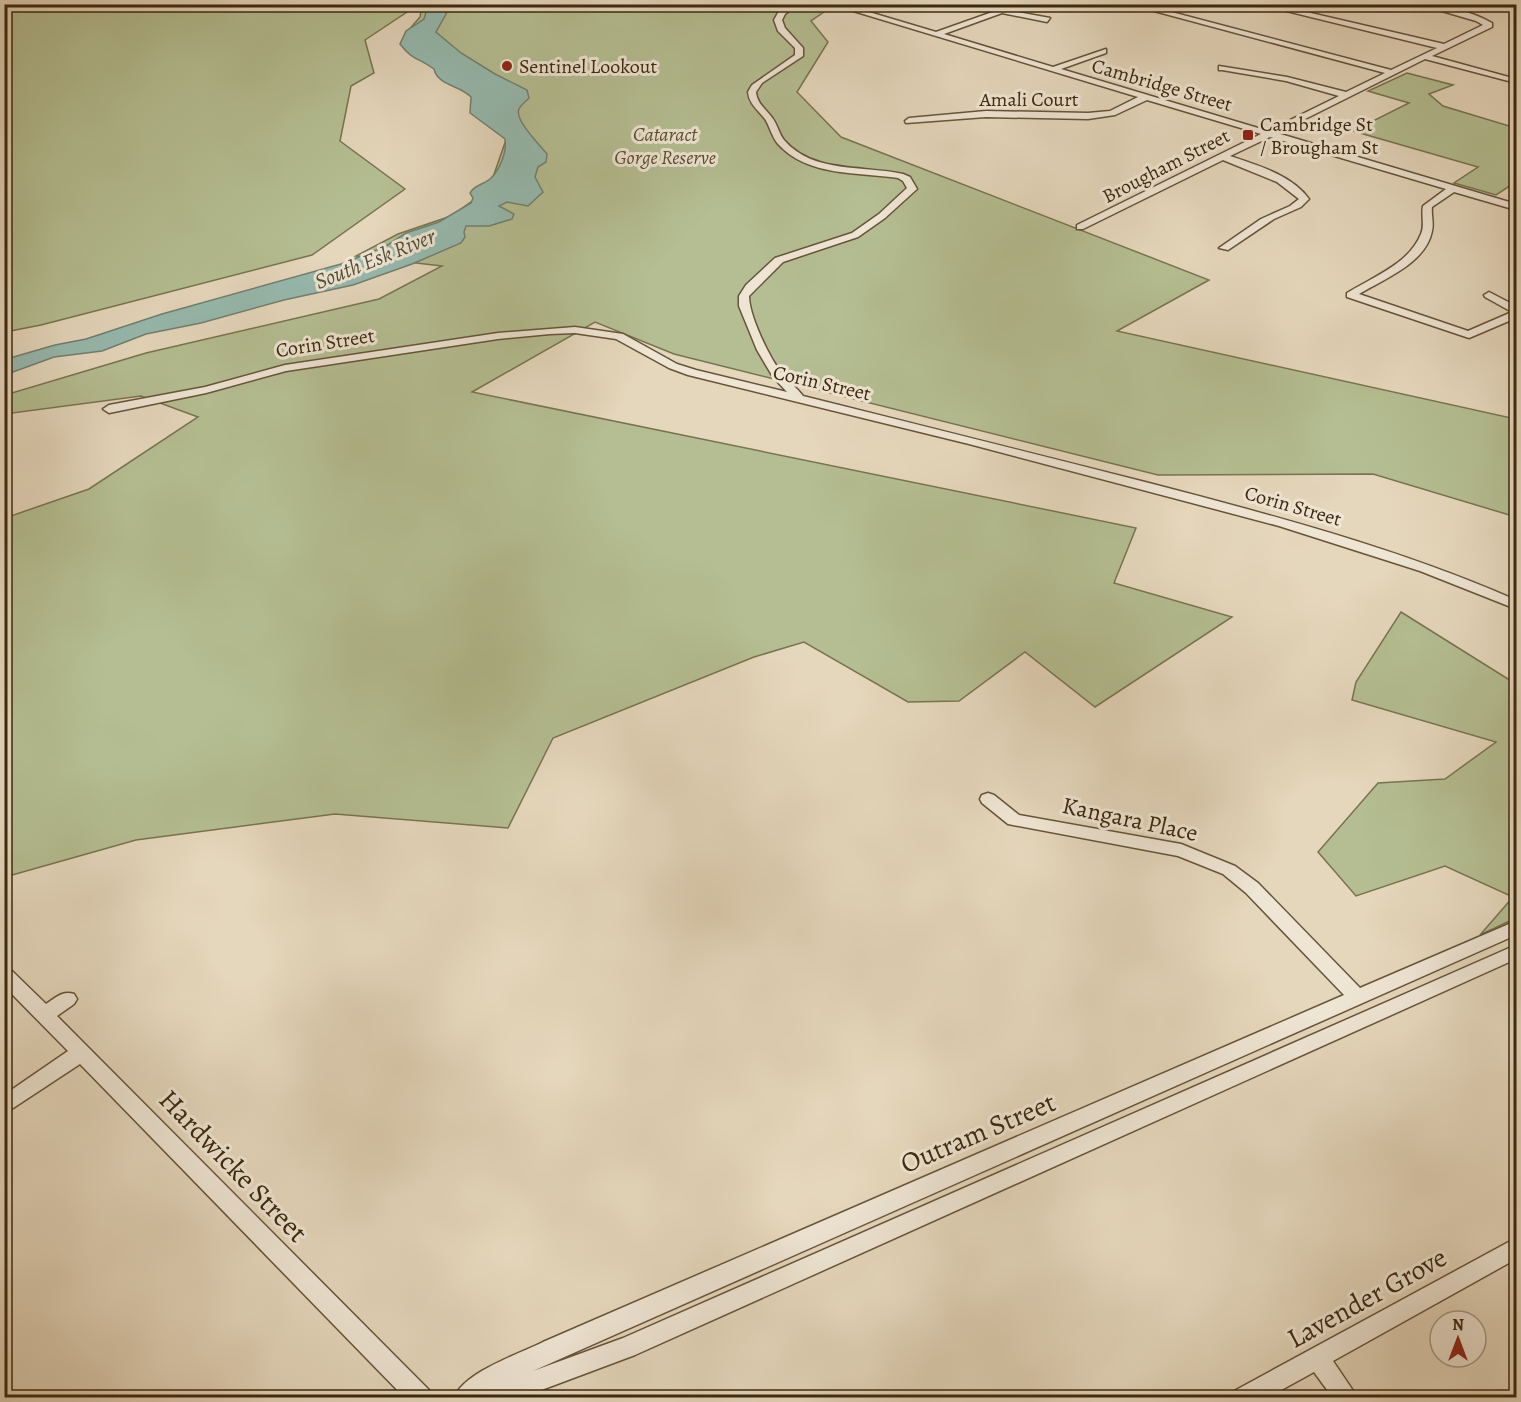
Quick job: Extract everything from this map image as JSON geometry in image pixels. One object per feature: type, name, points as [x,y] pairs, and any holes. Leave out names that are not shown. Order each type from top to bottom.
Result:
[{"type":"street","points":[[795,4],[782,13],[778,20],[781,29],[799,48],[799,56],[794,62],[766,77],[754,87],[751,92],[753,99],[768,118],[783,145],[806,162],[900,176],[907,179],[912,189],[862,231],[779,260],[750,287],[744,296],[744,306],[751,327],[782,381],[797,397]]},
{"type":"street","name":"Cambridge Street","points":[[833,4],[1516,207]]},
{"type":"street","points":[[1131,4],[1392,73]]},
{"type":"street","points":[[1261,4],[1445,47]]},
{"type":"street","points":[[1274,4],[1305,14]]},
{"type":"street","name":"Brougham Street","points":[[1080,227],[1488,26],[1487,22],[1421,4]]},
{"type":"street","points":[[935,35],[1001,11],[1047,20]]},
{"type":"street","points":[[1052,70],[1103,51]]},
{"type":"street","points":[[1425,57],[1516,81]]},
{"type":"street","points":[[1222,68],[1287,79],[1346,95]]},
{"type":"street","name":"Amali Court","points":[[909,121],[986,114],[1088,116],[1112,112],[1146,97]]},
{"type":"street","points":[[1224,157],[1265,173],[1298,191],[1304,199],[1300,205],[1270,217],[1243,239],[1224,248]]},
{"type":"street","points":[[1453,188],[1426,209],[1428,227],[1417,250],[1397,267],[1351,295],[1469,335],[1516,312]]},
{"type":"street","points":[[1489,295],[1516,312]]},
{"type":"street","name":"Corin Street","points":[[109,409],[206,390],[285,368],[498,336],[575,330],[619,336],[682,369],[1229,508],[1368,547],[1476,586],[1516,605]]},
{"type":"street","points":[[746,385],[782,381]]},
{"type":"street","name":"Kangara Place","points":[[988,799],[1014,820],[1180,850],[1229,870],[1269,904],[1358,998]]},
{"type":"street","name":"Outram Street","points":[[465,1398],[483,1383],[551,1350],[1516,928]]},
{"type":"street","points":[[483,1398],[627,1347],[958,1202],[1516,952]]},
{"type":"street","name":"Hardwicke Street","points":[[4,974],[46,1014],[421,1398]]},
{"type":"street","points":[[46,1014],[68,999]]},
{"type":"street","points":[[4,1106],[82,1052]]},
{"type":"street","points":[[942,1180],[958,1202]]},
{"type":"street","name":"Lavender Grove","points":[[1244,1398],[1516,1248]]},
{"type":"street","points":[[1318,1359],[1347,1398]]},
{"type":"green space","points":[[5,4],[409,5],[407,12],[365,40],[374,73],[351,86],[340,141],[405,189],[312,255],[41,325],[5,332]]},
{"type":"green space","name":"Cataract Gorge Reserve","points":[[422,5],[834,5],[811,21],[828,42],[797,92],[841,137],[1209,280],[1117,331],[1516,419],[1516,517],[1373,474],[1158,475],[674,354],[595,322],[472,392],[1136,528],[1114,583],[1232,617],[1095,707],[1025,652],[959,701],[908,702],[804,642],[754,657],[553,738],[508,828],[335,814],[136,840],[5,877],[5,518],[89,489],[198,417],[141,396],[5,414],[5,395],[146,353],[379,299],[442,266],[356,256],[398,234],[451,216],[475,199],[492,180],[515,114],[407,32],[420,17]]},
{"type":"green space","points":[[1407,73],[1453,85],[1429,94],[1443,106],[1516,128],[1516,182],[1496,195],[1454,183],[1478,167],[1353,131],[1409,103],[1368,91]]},
{"type":"green space","points":[[1401,612],[1516,684],[1516,918],[1480,935],[1513,897],[1445,866],[1356,896],[1318,852],[1378,783],[1445,779],[1496,742],[1352,700],[1356,682]]},
{"type":"water","name":"South Esk River","points":[[428,5],[451,5],[436,32],[461,53],[527,90],[529,98],[519,109],[518,114],[524,126],[547,154],[546,162],[538,167],[535,177],[543,192],[528,206],[507,202],[499,206],[514,214],[512,219],[489,226],[466,226],[465,237],[461,243],[412,264],[353,285],[284,300],[201,323],[146,334],[102,351],[54,357],[5,375],[5,360],[10,358],[86,339],[162,314],[341,264],[386,246],[406,233],[439,222],[471,203],[472,190],[490,179],[500,166],[504,155],[505,139],[470,113],[471,97],[440,79],[434,69],[412,56],[400,44],[406,31],[424,19]]},
{"type":"place","name":"Sentinel Lookout","points":[[507,66]]},
{"type":"place","name":"Cambridge St / Brougham St","points":[[1248,135]]}]
